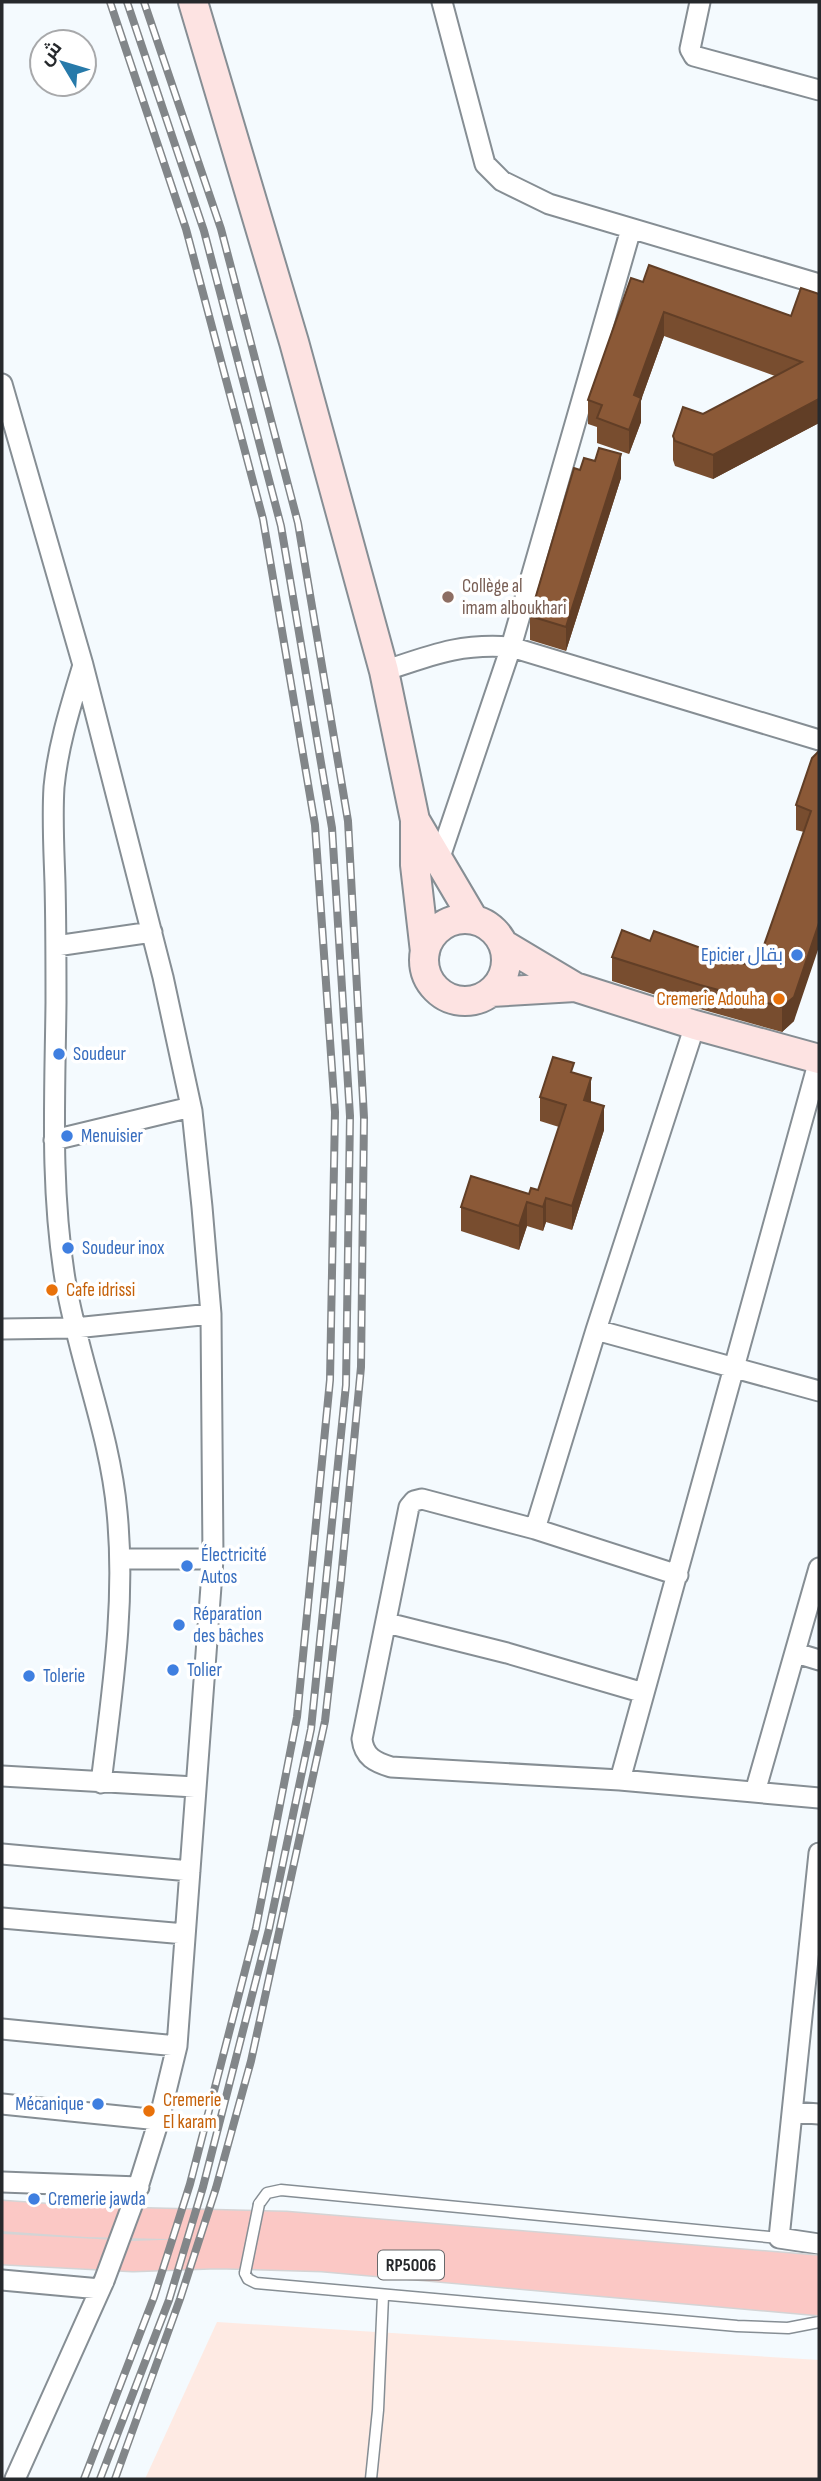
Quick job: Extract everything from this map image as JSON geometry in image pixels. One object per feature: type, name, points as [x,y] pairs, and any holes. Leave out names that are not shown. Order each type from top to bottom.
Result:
[{"type":"main road","name":"RP5006","points":[[2,2216],[110,2223],[285,2227],[819,2271]]},
{"type":"main road","name":"RP5006","points":[[2,2249],[132,2256],[217,2253],[323,2256],[819,2301]]},
{"type":"street","points":[[193,2],[301,368],[384,671],[415,820],[415,865],[424,961],[429,979],[444,996],[457,1000],[479,999],[498,985],[506,960],[503,944]]},
{"type":"street","points":[[442,2],[480,149],[489,170],[515,189],[549,204],[819,284]]},
{"type":"street","points":[[700,2],[691,49],[694,55],[819,90]]},
{"type":"street","points":[[439,860],[511,647],[631,229]]},
{"type":"street","points":[[2,384],[83,665],[163,976],[191,1107],[211,1314],[213,1559],[177,2046],[159,2120],[136,2195],[102,2285],[15,2479]]},
{"type":"street","points":[[384,671],[460,648],[485,645],[511,647],[819,740]]},
{"type":"street","points":[[83,665],[59,752],[54,785],[54,1140],[57,1221],[75,1328],[109,1458],[121,1559],[118,1639],[102,1783]]},
{"type":"street","points":[[415,820],[474,920]]},
{"type":"street","points":[[425,952],[432,936],[446,924],[459,920],[474,920],[489,927],[503,944],[575,987],[695,1026],[819,1060],[620,1780]]},
{"type":"street","points":[[56,946],[152,932]]},
{"type":"street","points":[[491,992],[575,987]]},
{"type":"street","points":[[535,1529],[596,1329],[695,1026]]},
{"type":"street","points":[[54,1140],[191,1107]]},
{"type":"street","points":[[2,1329],[75,1328],[211,1314]]},
{"type":"street","points":[[596,1329],[819,1391]]},
{"type":"street","points":[[678,1575],[535,1529],[422,1499],[414,1501],[409,1507],[362,1739],[363,1749],[369,1757],[391,1767],[620,1780],[819,1798]]},
{"type":"street","points":[[121,1559],[213,1559]]},
{"type":"street","points":[[755,1792],[819,1567]]},
{"type":"street","points":[[387,1623],[507,1653],[644,1693]]},
{"type":"street","points":[[796,1653],[819,1660]]},
{"type":"street","points":[[2,1776],[195,1787]]},
{"type":"street","points":[[819,1853],[779,2238],[819,2244]]},
{"type":"street","points":[[2,1854],[190,1871]]},
{"type":"street","points":[[2,1918],[185,1934]]},
{"type":"street","points":[[2,2029],[177,2046]]},
{"type":"street","points":[[2,2104],[159,2120]]},
{"type":"street","points":[[793,2112],[819,2114]]},
{"type":"street","points":[[2,2182],[136,2195]]},
{"type":"street","points":[[2,2280],[102,2285]]},
{"type":"lane","points":[[779,2238],[281,2190],[267,2193],[259,2203],[244,2273],[256,2283],[737,2326],[788,2328],[819,2322]]},
{"type":"lane","points":[[371,2479],[378,2410],[383,2295]]},
{"type":"shaded area","points":[[217,2322],[819,2360],[819,2479],[145,2479]]},
{"type":"building","points":[[649,265],[791,316],[801,288],[819,294],[819,399],[713,455],[675,441],[673,436],[683,407],[703,414],[802,362],[664,312],[634,395],[641,398],[629,430],[597,418],[602,405],[588,400],[631,278],[643,282]]},
{"type":"building","points":[[599,448],[621,454],[566,627],[530,616],[574,468],[580,470],[584,458],[595,461]]},
{"type":"building","points":[[819,751],[819,923],[794,997],[782,1007],[612,957],[622,930],[650,941],[654,931],[756,968],[811,811],[796,805],[812,758]]},
{"type":"building","points":[[553,1057],[574,1063],[571,1072],[591,1078],[584,1100],[604,1106],[572,1206],[546,1198],[543,1207],[527,1202],[519,1226],[461,1207],[471,1176],[529,1194],[531,1188],[538,1190],[566,1105],[540,1097]]},
{"type":"railway","points":[[84,2479],[154,2297],[190,2184],[256,1928],[297,1717],[330,1380],[335,1112],[315,825],[263,519],[186,229],[110,2]]},
{"type":"railway","points":[[100,2479],[169,2300],[203,2187],[269,1929],[311,1729],[346,1385],[350,1116],[332,828],[281,526],[204,231],[127,2]]},
{"type":"railway","points":[[115,2479],[180,2299],[216,2188],[251,2061],[325,1721],[361,1367],[364,1118],[348,821],[298,523],[221,229],[144,2]]},
{"type":"place","name":"Collège al imam alboukhari","points":[[448,597]]},
{"type":"place","name":"Epicier بقال","points":[[797,955]]},
{"type":"place","name":"Cremerie Adouha","points":[[779,999]]},
{"type":"place","name":"Soudeur","points":[[59,1054]]},
{"type":"place","name":"Menuisier","points":[[67,1136]]},
{"type":"place","name":"Soudeur inox","points":[[68,1248]]},
{"type":"place","name":"Cafe idrissi","points":[[52,1290]]},
{"type":"place","name":"Électricité Autos","points":[[187,1566]]},
{"type":"place","name":"Réparation des bâches","points":[[179,1625]]},
{"type":"place","name":"Tolier","points":[[173,1670]]},
{"type":"place","name":"Tolerie","points":[[29,1676]]},
{"type":"place","name":"Mécanique","points":[[98,2104]]},
{"type":"place","name":"Cremerie El karam","points":[[149,2111]]},
{"type":"place","name":"Cremerie jawda","points":[[34,2199]]}]
